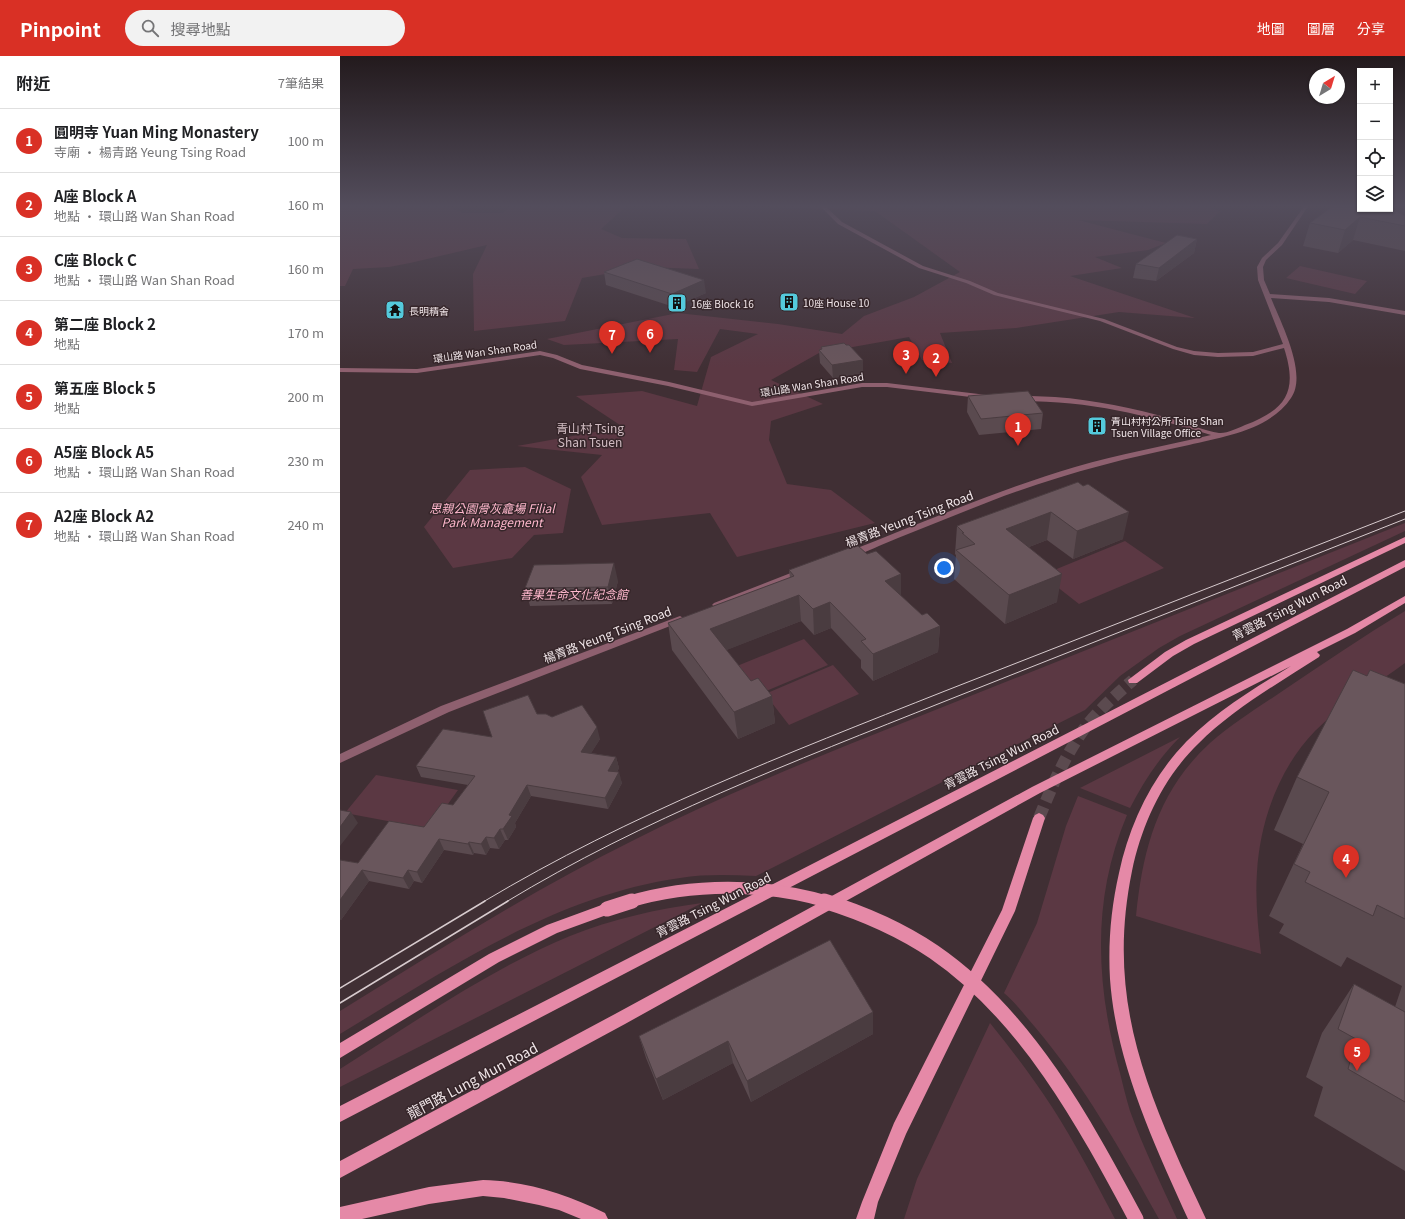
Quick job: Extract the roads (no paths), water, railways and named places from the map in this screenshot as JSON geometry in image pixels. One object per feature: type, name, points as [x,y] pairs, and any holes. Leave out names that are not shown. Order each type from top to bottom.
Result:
[{"type":"main road","points":[[1133,680],[1169,654],[1190,642],[1405,540]]},
{"type":"main road","name":"青雲路 Tsing Wun Road","points":[[340,1114],[1405,563]]},
{"type":"main road","points":[[1197,1219],[1166,1149],[1144,1092],[1126,1032],[1120,1000],[1116,945],[1120,898],[1130,852],[1140,823],[1158,786],[1180,756],[1192,743],[1222,718],[1352,631],[1405,599]]},
{"type":"main road","name":"龍門路 Lung Mun Road","points":[[340,1170],[620,1019],[1036,790],[1352,631]]},
{"type":"main road","points":[[865,1219],[870,1202],[900,1129],[1008,911],[1039,818]]},
{"type":"main road","points":[[340,1051],[494,958],[552,929],[607,909],[659,894],[728,888],[776,890],[822,899],[870,916],[911,937],[946,960],[999,1009],[1028,1044],[1078,1115],[1136,1219]]},
{"type":"main road","points":[[340,1216],[371,1208],[450,1192],[484,1188],[545,1197],[573,1206],[599,1219]]},
{"type":"street","points":[[907,259],[921,267],[968,282],[1000,296],[1102,320],[1180,349],[1218,355],[1253,354],[1265,352],[1286,345]]},
{"type":"street","name":"楊青路 Yeung Tsing Road","points":[[840,557],[1048,478],[1131,455],[1218,435],[1258,422],[1274,412],[1288,399],[1295,380],[1293,366],[1286,345],[1260,275],[1261,264],[1264,259]]},
{"type":"street","points":[[1267,296],[1329,300],[1405,312]]},
{"type":"street","name":"環山路 Wan Shan Road","points":[[340,370],[417,371],[540,353],[555,356],[580,367],[669,384],[752,404],[862,385],[887,385],[996,398]]},
{"type":"street","points":[[1011,400],[1062,400],[1114,406],[1146,413],[1218,435]]},
{"type":"street","points":[[708,608],[811,569]]},
{"type":"street","name":"楊青路 Yeung Tsing Road","points":[[340,759],[445,709],[686,617]]},
{"type":"tunnel","points":[[1039,818],[1060,770],[1079,736],[1098,713],[1133,680]]},
{"type":"tram line","points":[[483,902],[539,870],[595,841],[652,813],[768,762],[1405,511]]},
{"type":"tram line","points":[[506,902],[611,844],[665,818],[776,769],[1405,519]]},
{"type":"tram line","points":[[340,988],[485,901]]},
{"type":"tram line","points":[[340,1003],[508,901]]},
{"type":"place","name":"10座 House 10","points":[[789,302]]},
{"type":"place","name":"16座 Block 16","points":[[677,303]]},
{"type":"place","name":"長明精舍","points":[[395,310]]},
{"type":"place","name":"A5座 Block A5","points":[[650,353]]},
{"type":"place","name":"A2座 Block A2","points":[[612,354]]},
{"type":"place","name":"C座 Block C","points":[[906,374]]},
{"type":"place","name":"A座 Block A","points":[[936,377]]},
{"type":"place","name":"青山村村公所 Tsing Shan Tsuen Village Office","points":[[1097,426]]},
{"type":"place","name":"圓明寺 Yuan Ming Monastery","points":[[1018,446]]},
{"type":"place","name":"第二座 Block 2","points":[[1346,878]]},
{"type":"place","name":"第五座 Block 5","points":[[1357,1071]]},
{"type":"district","name":"青山村 Tsing Shan Tsuen","points":[[590,434]]},
{"type":"park label","name":"思親公園骨灰龕場 Filial Park Management","points":[[492,514]]},
{"type":"park label","name":"善果生命文化紀念館","points":[[574,593]]}]
